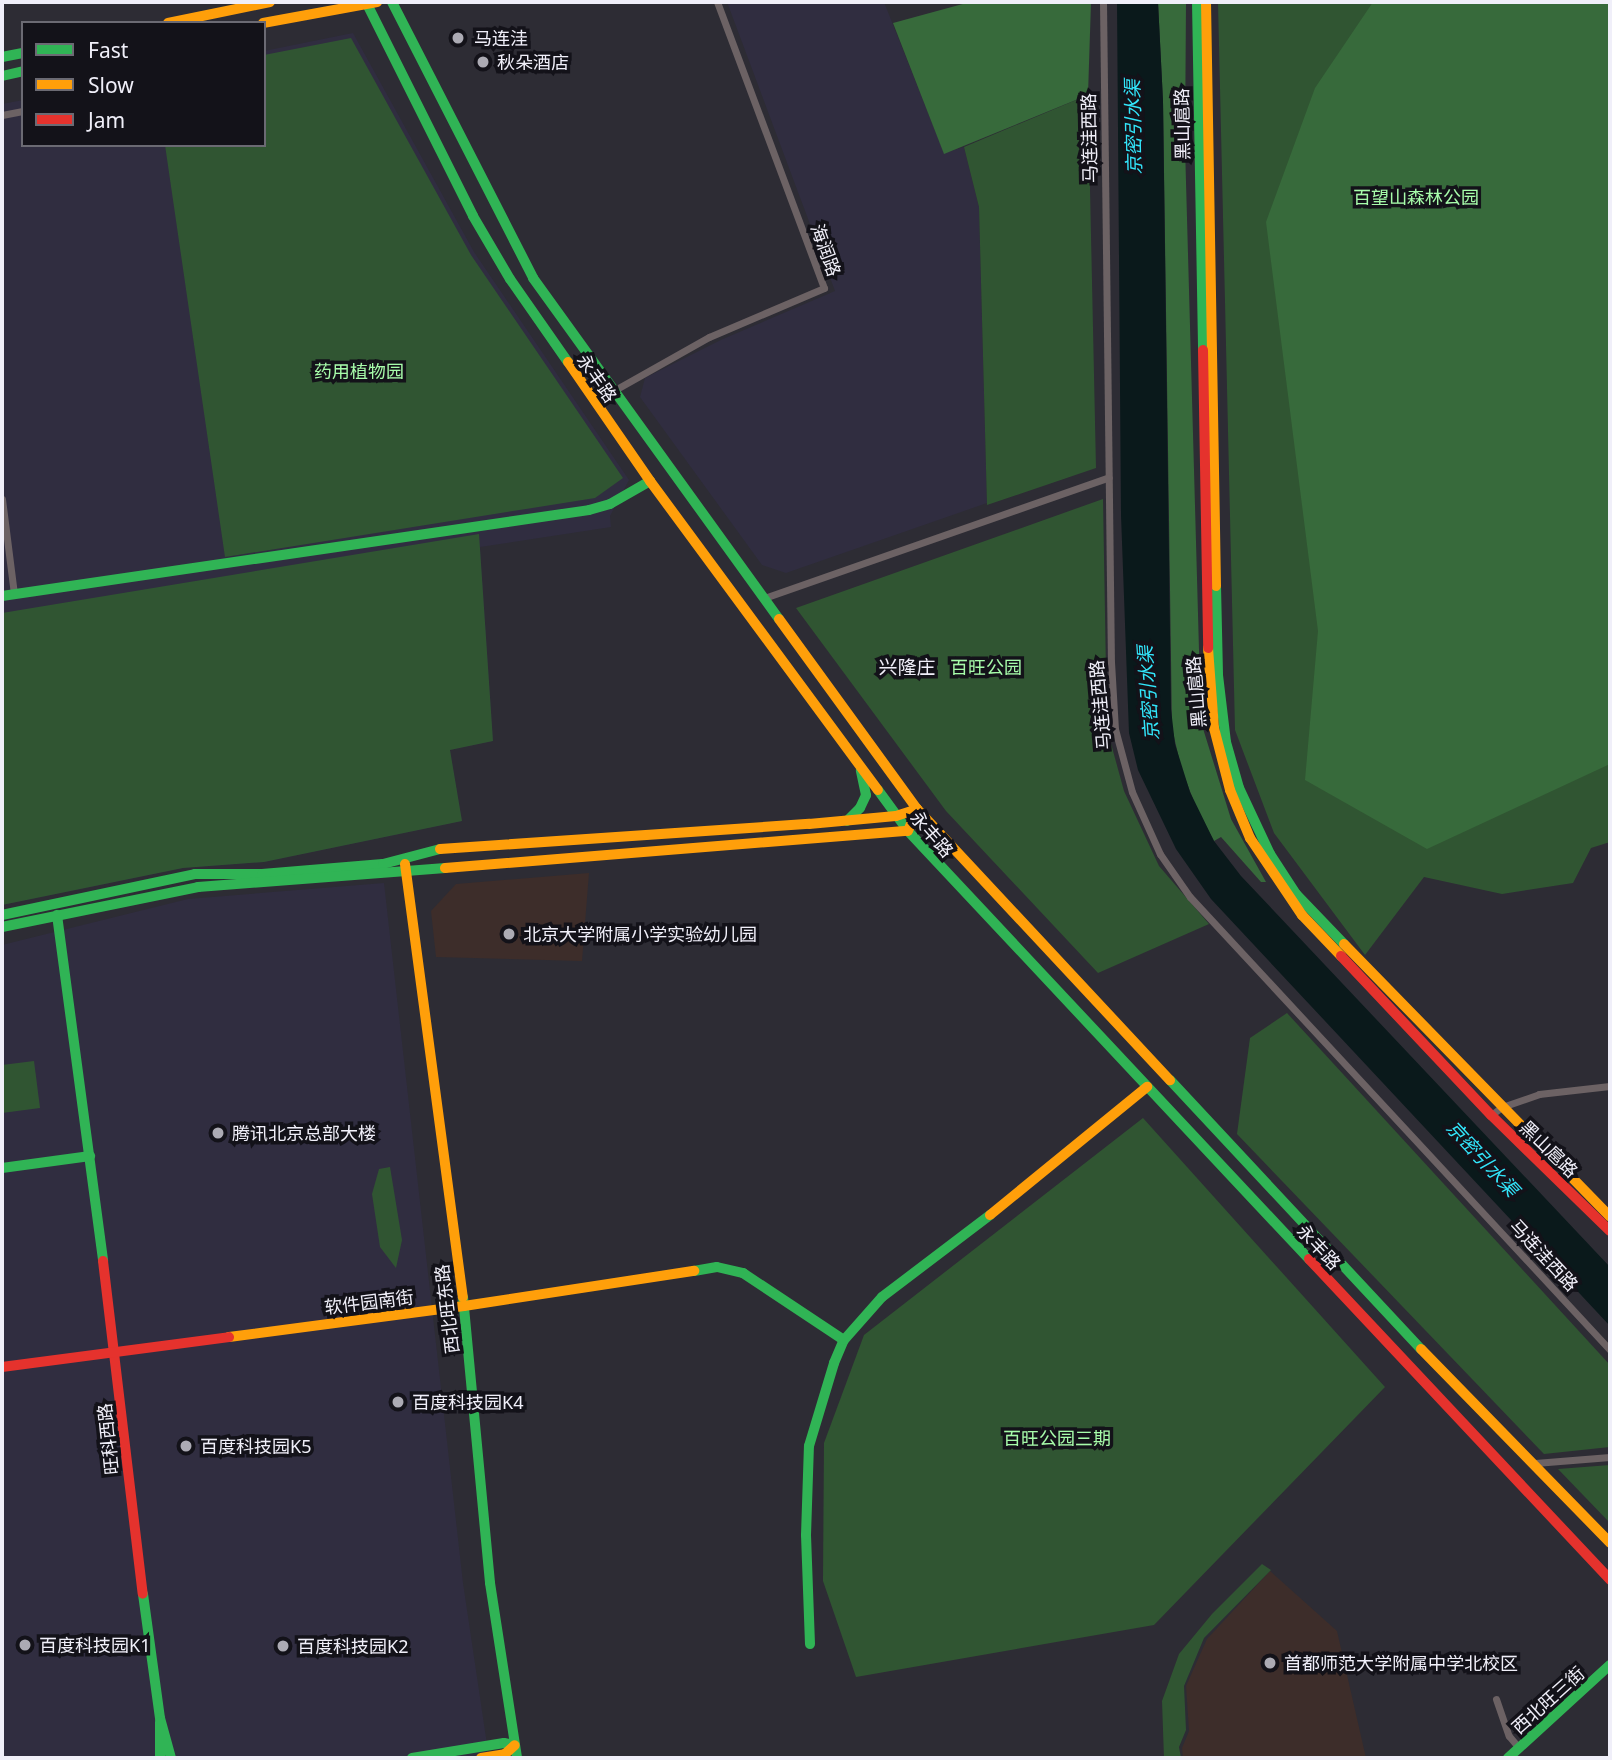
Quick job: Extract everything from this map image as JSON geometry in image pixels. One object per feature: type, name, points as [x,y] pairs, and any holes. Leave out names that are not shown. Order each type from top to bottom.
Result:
[{"type":"main road","points":[[178,21],[270,2]]},
{"type":"main road","points":[[266,22],[369,2]]},
{"type":"main road","name":"永丰路","points":[[369,2],[490,247],[538,322],[650,481],[896,816],[1610,1580]]},
{"type":"main road","name":"永丰路","points":[[392,2],[513,244],[533,278],[918,808],[1433,1363],[1535,1463],[1610,1542]]},
{"type":"main road","name":"黑山扈路","points":[[1197,2],[1208,677],[1221,759],[1250,838],[1290,900],[1491,1115],[1610,1231]]},
{"type":"main road","name":"黑山扈路","points":[[1206,2],[1218,675],[1226,742],[1254,824],[1296,894],[1610,1217]]},
{"type":"main road","points":[[2,57],[21,53]]},
{"type":"main road","points":[[2,76],[21,71]]},
{"type":"main road","points":[[2,596],[589,510],[610,503],[650,481]]},
{"type":"main road","points":[[847,821],[860,808],[866,795],[858,762]]},
{"type":"main road","points":[[2,915],[195,874],[261,874],[369,865],[439,849],[847,821],[896,816],[918,808]]},
{"type":"main road","points":[[2,927],[198,887],[908,831],[918,808]]},
{"type":"main road","name":"西北旺东路","points":[[404,856],[464,1306],[490,1583],[517,1758]]},
{"type":"main road","name":"旺科西路","points":[[57,915],[160,1718]]},
{"type":"main road","points":[[810,1644],[806,1535],[809,1446],[834,1363],[844,1340],[882,1297],[1033,1182],[1147,1087]]},
{"type":"main road","points":[[2,1168],[90,1156]]},
{"type":"main road","name":"软件园南街","points":[[2,1367],[464,1306],[717,1268],[743,1273],[764,1284],[844,1340]]},
{"type":"main road","points":[[1399,1356],[1410,1352],[1415,1343]]},
{"type":"main road","points":[[1419,1378],[1424,1368],[1433,1363]]},
{"type":"main road","name":"西北旺三街","points":[[1508,1758],[1610,1665]]},
{"type":"main road","points":[[160,1718],[160,1758]]},
{"type":"main road","points":[[160,1718],[171,1758]]},
{"type":"main road","points":[[412,1758],[503,1743],[515,1745]]},
{"type":"main road","points":[[481,1758],[505,1754],[515,1745]]},
{"type":"street","name":"海润路","points":[[613,391],[709,337],[824,288],[717,2]]},
{"type":"street","name":"马连洼西路","points":[[1103,2],[1115,729],[1132,792],[1160,854],[1190,897],[1610,1350]]},
{"type":"street","points":[[2,115],[21,111]]},
{"type":"street","points":[[766,597],[1109,477]]},
{"type":"street","points":[[2,499],[14,594]]},
{"type":"street","points":[[1491,1115],[1502,1107],[1539,1094],[1610,1086]]},
{"type":"street","points":[[1535,1463],[1610,1457]]},
{"type":"street","points":[[1496,1699],[1509,1736],[1519,1748]]},
{"type":"shaded area","points":[[727,2],[884,2],[944,153],[964,147],[979,207],[987,503],[786,573],[762,565],[640,397],[645,378],[723,339],[835,291]]},
{"type":"shaded area","points":[[353,33],[474,252],[629,480],[610,516],[611,527],[480,547],[493,741],[450,750],[462,821],[264,862],[183,868],[2,905],[2,104],[21,100],[21,147],[266,147],[266,51]]},
{"type":"shaded area","name":"北京大学附属小学实验幼儿园","points":[[589,873],[582,961],[436,957],[431,911],[456,884]]},
{"type":"shaded area","points":[[384,883],[463,1583],[489,1758],[2,1758],[2,945],[188,899]]},
{"type":"shaded area","name":"首都师范大学附属中学北校区","points":[[1270,1571],[1337,1631],[1366,1758],[1183,1758],[1182,1748],[1189,1731],[1186,1686],[1207,1639]]},
{"type":"green space","points":[[970,2],[1091,2],[1088,95],[944,154],[893,23]]},
{"type":"green space","points":[[1158,2],[1186,2],[1185,146],[1201,722],[1231,819],[1266,882],[1261,882],[1221,837],[1214,841],[1197,810],[1181,767],[1172,728],[1163,101]]},
{"type":"green space","name":"百望山森林公园","points":[[1218,2],[1610,2],[1610,842],[1591,848],[1573,883],[1502,894],[1424,877],[1365,955],[1274,833],[1235,730]]},
{"type":"green space","name":"百望山森林公园","points":[[1373,2],[1610,2],[1610,764],[1427,849],[1305,780],[1318,631],[1266,222],[1315,88]]},
{"type":"green space","name":"药用植物园","points":[[351,38],[471,255],[623,478],[595,498],[225,557],[165,147],[266,147],[266,55]]},
{"type":"green space","points":[[1088,95],[1096,468],[987,505],[979,207],[964,147]]},
{"type":"green space","name":"百旺公园","points":[[1103,499],[1107,729],[1124,791],[1159,866],[1209,924],[1098,973],[946,811],[796,608]]},
{"type":"green space","points":[[479,534],[493,741],[450,750],[462,821],[264,862],[183,868],[2,905],[2,613]]},
{"type":"green space","points":[[1287,1013],[1610,1365],[1610,1447],[1544,1454],[1237,1134],[1250,1038]]},
{"type":"green space","points":[[34,1061],[40,1108],[2,1113],[2,1065]]},
{"type":"green space","name":"百旺公园三期","points":[[1143,1118],[1385,1387],[1154,1625],[856,1677],[823,1581],[824,1443],[864,1335]]},
{"type":"green space","points":[[390,1167],[402,1240],[396,1268],[380,1247],[372,1194],[379,1169]]},
{"type":"green space","points":[[1610,1465],[1610,1523],[1558,1469]]},
{"type":"green space","points":[[1262,1564],[1271,1570],[1204,1638],[1184,1686],[1186,1730],[1179,1747],[1181,1758],[1164,1758],[1162,1701],[1179,1654],[1212,1614]]},
{"type":"water","name":"京密引水渠","points":[[1117,2],[1158,2],[1163,101],[1171,709],[1175,744],[1190,792],[1214,841],[1241,876],[1610,1267],[1610,1326],[1211,899],[1176,849],[1138,770],[1129,733],[1121,515]]},
{"type":"traffic: fast","points":[[366,2],[473,216],[510,279],[568,362]]},
{"type":"traffic: fast","points":[[392,2],[533,278],[779,619]]},
{"type":"traffic: fast","points":[[1197,2],[1203,350]]},
{"type":"traffic: fast","points":[[2,57],[21,53]]},
{"type":"traffic: fast","points":[[2,76],[21,71]]},
{"type":"traffic: fast","points":[[2,596],[589,510],[610,504],[650,481]]},
{"type":"traffic: fast","points":[[1216,586],[1218,675],[1226,742],[1239,788],[1270,854],[1296,894],[1344,944]]},
{"type":"traffic: fast","points":[[847,821],[860,808],[866,795],[861,771]]},
{"type":"traffic: fast","points":[[878,790],[908,831],[1309,1259]]},
{"type":"traffic: fast","points":[[2,915],[195,874],[262,874],[383,864],[440,849]]},
{"type":"traffic: fast","points":[[2,927],[198,887],[445,868]]},
{"type":"traffic: fast","points":[[57,915],[103,1261]]},
{"type":"traffic: fast","points":[[1170,1080],[1421,1349]]},
{"type":"traffic: fast","points":[[2,1168],[90,1156]]},
{"type":"traffic: fast","points":[[810,1644],[806,1535],[809,1446],[834,1363],[844,1340],[882,1297],[990,1215]]},
{"type":"traffic: fast","points":[[694,1271],[717,1267],[743,1273],[844,1340]]},
{"type":"traffic: fast","points":[[463,1297],[490,1583],[517,1758]]},
{"type":"traffic: fast","points":[[143,1594],[160,1718],[171,1758]]},
{"type":"traffic: fast","points":[[1508,1758],[1610,1665]]},
{"type":"traffic: fast","points":[[160,1722],[160,1758]]},
{"type":"traffic: fast","points":[[412,1758],[504,1743],[515,1745]]},
{"type":"traffic: slow","points":[[178,21],[270,2]]},
{"type":"traffic: slow","points":[[266,22],[377,2]]},
{"type":"traffic: slow","points":[[1206,2],[1216,586]]},
{"type":"traffic: slow","points":[[568,362],[650,481],[878,790]]},
{"type":"traffic: slow","points":[[779,619],[917,809],[1170,1080]]},
{"type":"traffic: slow","points":[[1208,648],[1214,728],[1230,790],[1250,838],[1302,915],[1341,956]]},
{"type":"traffic: slow","points":[[440,849],[809,824],[896,816],[917,809]]},
{"type":"traffic: slow","points":[[445,868],[908,831],[917,809]]},
{"type":"traffic: slow","points":[[405,864],[463,1297]]},
{"type":"traffic: slow","points":[[1344,944],[1610,1217]]},
{"type":"traffic: slow","points":[[990,1215],[1147,1087]]},
{"type":"traffic: slow","points":[[229,1337],[464,1306],[694,1271]]},
{"type":"traffic: slow","points":[[1421,1349],[1610,1543]]},
{"type":"traffic: slow","points":[[481,1758],[505,1754],[515,1745]]},
{"type":"traffic: jam","points":[[1203,350],[1208,648]]},
{"type":"traffic: jam","points":[[1341,956],[1491,1115],[1610,1231]]},
{"type":"traffic: jam","points":[[1309,1259],[1610,1580]]},
{"type":"traffic: jam","points":[[103,1261],[143,1594]]},
{"type":"traffic: jam","points":[[2,1367],[229,1337]]},
{"type":"place","name":"马连洼","points":[[458,38]]},
{"type":"place","name":"秋朵酒店","points":[[483,62]]},
{"type":"place","name":"北京大学附属小学实验幼儿园","points":[[509,934]]},
{"type":"place","name":"腾讯北京总部大楼","points":[[218,1133]]},
{"type":"place","name":"百度科技园K4","points":[[398,1402]]},
{"type":"place","name":"百度科技园K5","points":[[186,1446]]},
{"type":"place","name":"百度科技园K1","points":[[25,1645]]},
{"type":"place","name":"百度科技园K2","points":[[283,1646]]},
{"type":"place","name":"首都师范大学附属中学北校区","points":[[1270,1663]]},
{"type":"district","name":"兴隆庄","points":[[907,668]]}]
